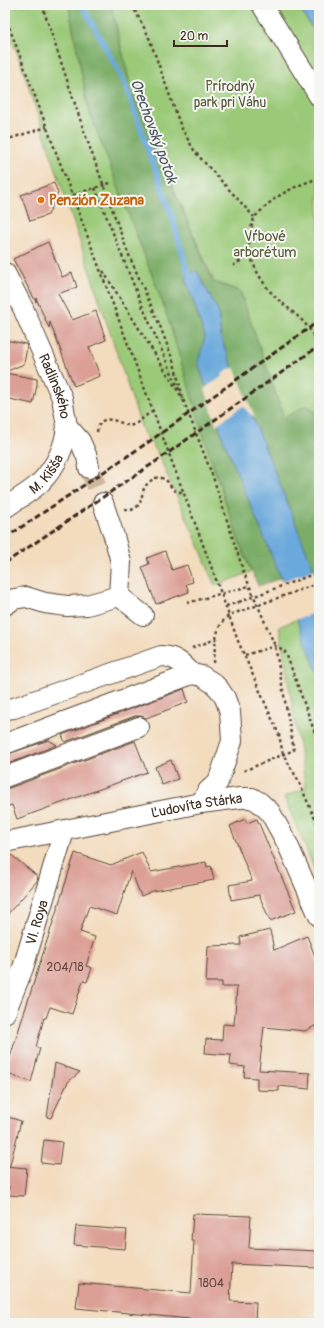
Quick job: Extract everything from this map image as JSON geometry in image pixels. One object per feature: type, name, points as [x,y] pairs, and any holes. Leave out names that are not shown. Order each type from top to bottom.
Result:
[{"type":"street","points":[[262,5],[319,96]]},
{"type":"street","name":"Radlinského","points":[[5,273],[23,308],[62,398],[67,426],[80,442],[87,457],[89,468],[69,459],[58,459]]},
{"type":"street","name":"M. Kišša","points":[[5,508],[41,483],[58,459],[66,436],[67,426]]},
{"type":"street","points":[[111,504],[114,536],[121,562],[119,596]]},
{"type":"street","points":[[5,605],[14,599],[26,597],[45,603],[67,606],[87,605],[119,596]]},
{"type":"street","points":[[119,596],[143,615]]},
{"type":"street","points":[[5,709],[14,708],[161,656],[169,656],[177,660],[192,674]]},
{"type":"street","points":[[5,744],[192,674],[202,676],[213,683],[225,698],[230,712],[232,741],[218,782],[208,791],[201,803]]},
{"type":"street","points":[[5,777],[139,727]]},
{"type":"street","name":"Ľudovíta Stárka","points":[[5,842],[201,803],[252,798],[265,806],[270,812],[287,843],[319,916]]},
{"type":"street","name":"Vl. Roya","points":[[5,1013],[23,968],[64,831]]},
{"type":"path","points":[[42,5],[128,253],[174,363],[184,402]]},
{"type":"path","points":[[132,5],[148,35],[180,127],[195,152],[254,217]]},
{"type":"path","points":[[5,16],[229,615],[279,735],[283,754],[298,780],[319,828]]},
{"type":"path","points":[[5,140],[47,128]]},
{"type":"path","points":[[319,178],[301,184],[281,194],[269,203],[254,217],[248,243],[249,255],[269,290],[300,318],[314,336],[319,352]]},
{"type":"path","points":[[73,195],[113,182]]},
{"type":"path","points":[[95,188],[143,308],[184,402],[213,477],[244,573],[275,646],[294,750],[218,782]]},
{"type":"path","points":[[233,266],[249,255]]},
{"type":"path","points":[[99,265],[184,402]]},
{"type":"path","points":[[96,438],[98,428],[101,423],[107,419],[113,419],[130,426],[137,423],[153,410]]},
{"type":"path","points":[[111,504],[128,510],[136,508],[141,502],[142,492],[146,484],[158,477],[165,479],[174,490],[183,492]]},
{"type":"path","points":[[226,606],[319,572]]},
{"type":"path","points":[[213,683],[216,640],[220,624],[229,615],[319,582]]},
{"type":"path","points":[[187,604],[249,586]]},
{"type":"path","points":[[245,655],[275,646],[284,650],[319,744]]},
{"type":"green space","points":[[5,5],[67,5],[69,8],[89,111],[165,309],[210,456],[238,539],[251,572],[215,586],[200,548],[156,450],[143,432],[17,52],[5,27]]},
{"type":"green space","points":[[67,5],[111,5],[132,92],[213,282],[240,291],[284,418],[306,405],[319,414],[319,582],[221,338],[218,311],[197,271],[188,273],[186,280],[205,337],[198,362],[224,441],[281,578],[258,586],[238,539],[210,456],[165,309],[89,111],[69,8]]},
{"type":"green space","name":"Prírodný park pri Váhu","points":[[111,5],[297,5],[319,39],[319,414],[306,406],[284,418],[240,291],[214,282],[132,92]]},
{"type":"green space","points":[[297,619],[319,677],[319,880],[284,797],[306,788],[279,627]]},
{"type":"water","points":[[297,5],[319,5],[319,39],[317,34]]},
{"type":"water","points":[[197,271],[218,311],[221,338],[319,582],[319,677],[281,578],[224,441],[198,362],[205,337],[186,280],[188,273]]},
{"type":"pier","points":[[234,367],[255,417],[243,406],[216,425],[205,388],[223,376],[222,374]]},
{"type":"pier","points":[[316,569],[319,576],[319,611],[295,620],[280,582]]},
{"type":"building","points":[[54,183],[58,193],[48,215],[30,221],[21,195]]},
{"type":"building","points":[[48,242],[62,277],[72,273],[77,287],[58,294],[72,320],[96,311],[106,340],[89,347],[100,376],[74,386],[50,322],[49,328],[36,298],[36,302],[13,259]]},
{"type":"building","points":[[5,340],[26,344],[27,347],[24,364],[5,372]]},
{"type":"building","points":[[5,373],[37,379],[33,404],[5,398]]},
{"type":"building","points":[[165,551],[172,570],[187,565],[193,582],[186,584],[189,592],[156,604],[142,567],[149,564],[147,558]]},
{"type":"building","points":[[184,689],[188,702],[146,718],[135,716],[65,742],[62,735]]},
{"type":"building","points":[[49,740],[57,745],[5,765],[5,755]]},
{"type":"building","points":[[135,741],[147,772],[17,819],[12,805],[5,807],[5,788],[9,788]]},
{"type":"building","points":[[171,760],[178,779],[162,785],[155,767]]},
{"type":"building","points":[[245,819],[247,823],[257,819],[296,911],[270,921],[259,895],[231,900],[229,885],[252,881],[230,826]]},
{"type":"building","points":[[142,852],[151,872],[206,862],[207,867],[211,866],[214,880],[153,891],[141,896],[131,871],[117,915],[89,906],[80,932],[95,937],[86,966],[92,968],[87,982],[83,981],[72,1014],[50,1007],[46,1018],[44,1018],[36,1047],[40,1048],[31,1082],[5,1073],[75,853],[111,865]]},
{"type":"building","points":[[5,853],[9,853],[38,877],[37,881],[5,917]]},
{"type":"building","points":[[270,930],[274,950],[307,936],[319,966],[319,1024],[305,1031],[264,1027],[259,1070],[310,1073],[309,1089],[279,1086],[279,1091],[257,1090],[257,1078],[244,1077],[245,1067],[230,1065],[231,1055],[205,1053],[206,1039],[222,1040],[223,1024],[234,1025],[237,987],[222,987],[222,982],[206,982],[208,946],[241,945],[240,937]]},
{"type":"building","points":[[55,1063],[80,1072],[68,1082],[51,1118],[47,1117]]},
{"type":"building","points":[[5,1116],[21,1121],[10,1165],[5,1165]]},
{"type":"building","points":[[44,1140],[62,1142],[59,1165],[41,1163]]},
{"type":"building","points":[[5,1166],[27,1168],[24,1196],[8,1195],[9,1186],[5,1186]]},
{"type":"building","points":[[193,1214],[251,1216],[249,1248],[319,1251],[319,1268],[232,1264],[230,1301],[256,1302],[255,1323],[189,1323],[190,1319],[76,1308],[79,1283],[191,1293],[194,1241],[191,1241]]},
{"type":"building","points":[[76,1226],[127,1230],[125,1249],[74,1245]]},
{"type":"waterway","name":"Orechovský potok","points":[[82,5],[123,79],[172,216],[188,273]]},
{"type":"tunnel","points":[[89,468],[103,503]]},
{"type":"railway","points":[[5,538],[150,441],[319,321]]},
{"type":"railway","points":[[5,563],[158,460],[319,346]]},
{"type":"place","name":"Penzión Zuzana","points":[[41,200]]},
{"type":"park label","name":"Vŕbové arborétum","points":[[265,244]]}]
